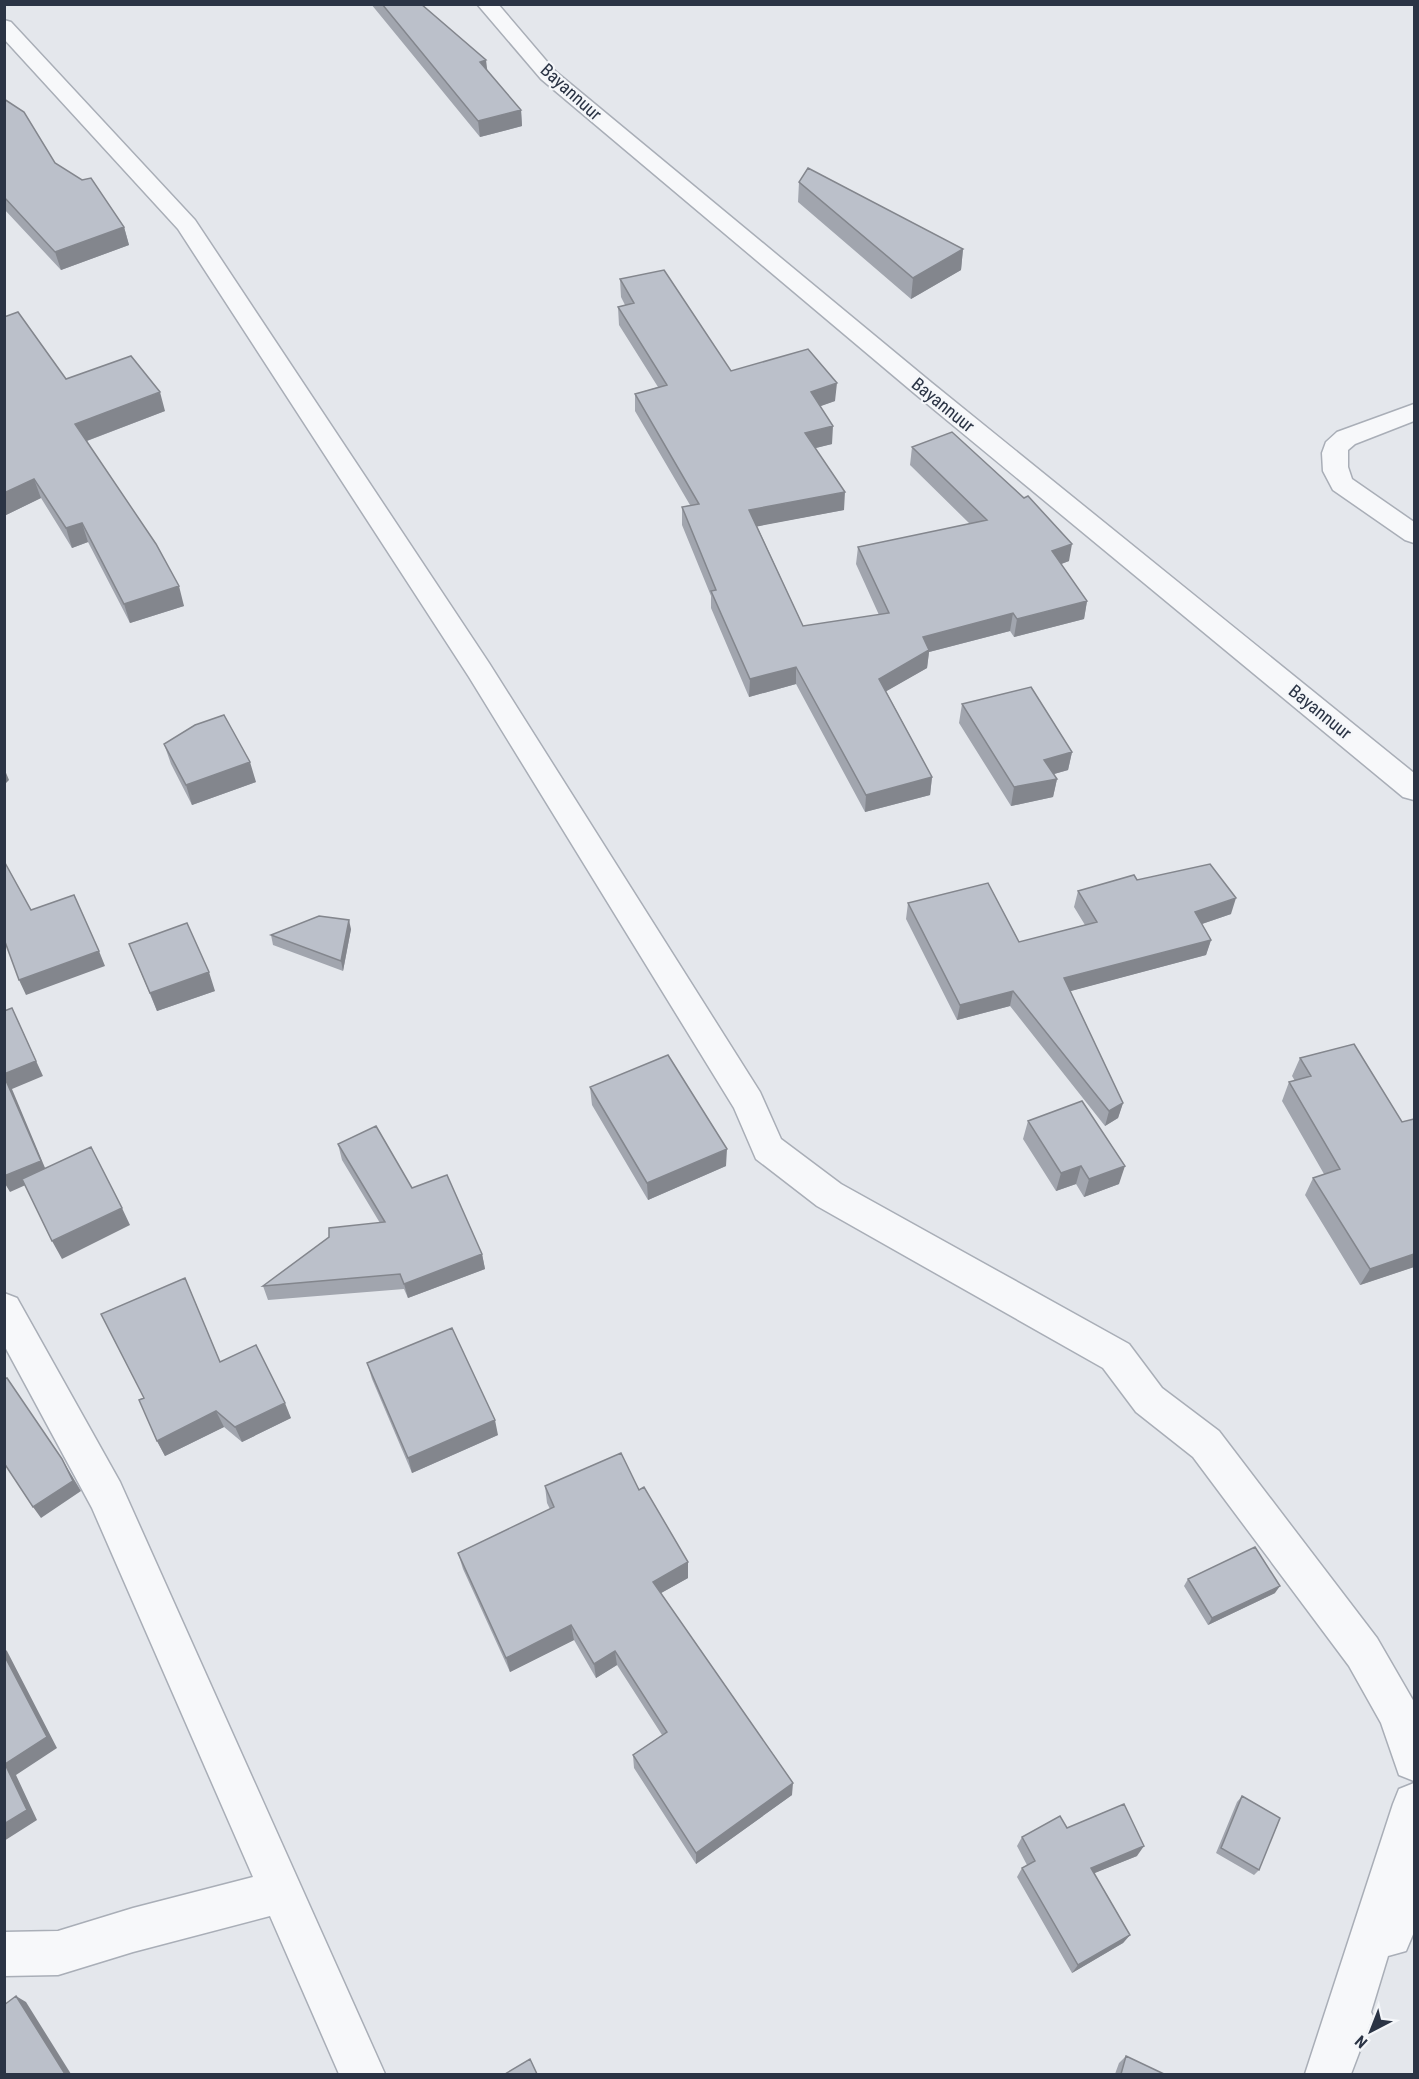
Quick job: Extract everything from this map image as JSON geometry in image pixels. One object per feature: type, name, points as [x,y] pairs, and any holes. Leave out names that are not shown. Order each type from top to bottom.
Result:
[{"type":"street","name":"Bayannuur","points":[[487,4],[548,75],[923,388],[1414,789]]},
{"type":"street","points":[[4,26],[187,225],[479,670],[748,1102],[768,1149],[829,1195],[1116,1356],[1149,1400],[1206,1444],[1363,1652],[1399,1714],[1414,1760]]},
{"type":"street","points":[[1414,412],[1346,438],[1335,448],[1333,461],[1335,473],[1342,484],[1414,534]]},
{"type":"street","points":[[4,1309],[106,1495],[362,2074]]},
{"type":"street","points":[[1334,2055],[1414,1804]]},
{"type":"street","points":[[1334,2055],[1414,1885]]},
{"type":"street","points":[[4,1954],[58,1953],[281,1890]]},
{"type":"building","points":[[382,4],[421,4],[486,60],[480,62],[521,110],[478,121]]},
{"type":"building","points":[[4,99],[24,112],[55,163],[82,180],[91,178],[124,227],[55,252],[4,197]]},
{"type":"building","points":[[808,168],[963,249],[913,278],[799,182]]},
{"type":"building","points":[[664,270],[731,371],[808,349],[837,383],[811,392],[833,426],[805,433],[845,492],[749,510],[803,626],[889,613],[858,547],[987,520],[912,447],[952,432],[1024,498],[1028,496],[1072,544],[1052,551],[1087,601],[1017,619],[1013,613],[923,637],[929,650],[879,679],[932,777],[866,795],[796,667],[750,679],[711,591],[716,590],[682,507],[699,504],[635,394],[667,385],[618,307],[634,303],[620,279]]},
{"type":"building","points":[[18,312],[66,379],[131,356],[160,392],[75,424],[156,544],[179,586],[124,604],[82,523],[66,528],[34,479],[4,493],[4,317]]},
{"type":"building","points":[[1031,687],[1072,752],[1044,760],[1057,779],[1014,787],[962,704]]},
{"type":"building","points":[[224,715],[250,762],[186,785],[164,744],[195,725]]},
{"type":"building","points":[[4,861],[31,910],[74,895],[99,951],[19,980],[4,939]]},
{"type":"building","points":[[1210,864],[1236,898],[1195,912],[1211,940],[1064,978],[1123,1103],[1109,1111],[1013,991],[960,1005],[908,903],[988,883],[1019,942],[1097,922],[1078,891],[1134,875],[1137,880]]},
{"type":"building","points":[[319,916],[349,920],[341,961],[271,935]]},
{"type":"building","points":[[187,923],[209,972],[150,993],[129,944]]},
{"type":"building","points":[[12,1008],[36,1061],[4,1074],[4,1011]]},
{"type":"building","points":[[1354,1044],[1402,1122],[1414,1119],[1414,1254],[1370,1269],[1313,1178],[1340,1169],[1289,1082],[1311,1076],[1300,1058]]},
{"type":"building","points":[[668,1055],[727,1149],[647,1183],[590,1087]]},
{"type":"building","points":[[4,1076],[41,1161],[4,1176]]},
{"type":"building","points":[[1082,1101],[1125,1166],[1089,1179],[1081,1166],[1061,1173],[1028,1121]]},
{"type":"building","points":[[376,1126],[412,1188],[447,1175],[482,1254],[404,1284],[400,1274],[263,1286],[329,1237],[329,1228],[385,1222],[338,1144]]},
{"type":"building","points":[[91,1147],[122,1208],[52,1241],[22,1179]]},
{"type":"building","points":[[185,1278],[220,1362],[256,1345],[285,1403],[235,1427],[216,1411],[157,1441],[139,1400],[144,1398],[101,1314]]},
{"type":"building","points":[[452,1328],[495,1420],[408,1458],[367,1363]]},
{"type":"building","points":[[7,1378],[62,1459],[73,1481],[33,1507],[4,1463],[4,1379]]},
{"type":"building","points":[[621,1453],[639,1490],[644,1487],[688,1562],[653,1582],[793,1783],[696,1853],[633,1755],[667,1732],[615,1651],[594,1664],[571,1625],[506,1658],[458,1553],[554,1507],[545,1486]]},
{"type":"building","points":[[1255,1547],[1280,1586],[1212,1618],[1188,1579]]},
{"type":"building","points":[[4,1655],[47,1737],[5,1764],[27,1810],[4,1824]]},
{"type":"building","points":[[1242,1796],[1280,1818],[1259,1870],[1221,1848]]},
{"type":"building","points":[[1124,1804],[1144,1846],[1091,1868],[1130,1935],[1078,1965],[1022,1868],[1035,1861],[1022,1837],[1060,1816],[1067,1828]]},
{"type":"building","points":[[16,1996],[65,2074],[4,2074],[4,2005]]},
{"type":"building","points":[[1126,2056],[1164,2074],[1121,2074]]},
{"type":"building","points":[[530,2059],[537,2074],[505,2074]]}]
